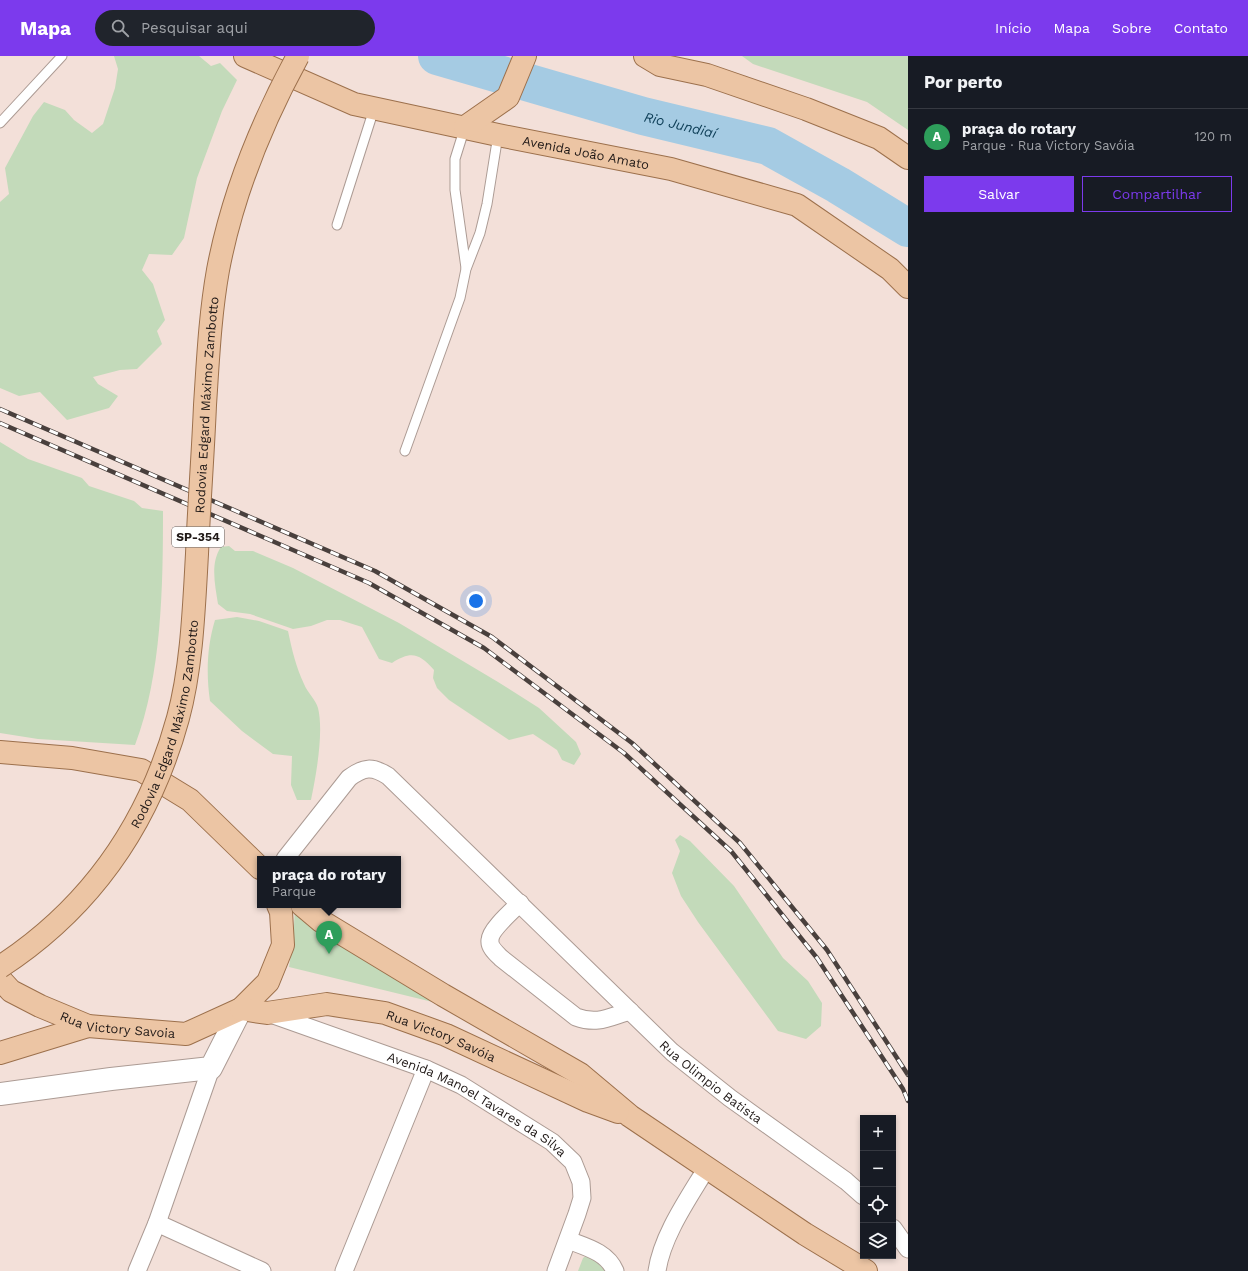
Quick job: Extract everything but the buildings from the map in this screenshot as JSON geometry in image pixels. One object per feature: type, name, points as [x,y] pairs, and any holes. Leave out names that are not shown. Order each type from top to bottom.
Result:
[{"type":"main road","name":"Avenida João Amato","points":[[245,56],[354,104],[498,135],[671,169],[797,205],[890,269],[908,287]]},
{"type":"main road","name":"Rodovia Edgard Máximo Zambotto","points":[[0,967],[22,953],[61,921],[92,889],[115,858],[146,806],[179,716],[188,664],[194,604],[207,370],[211,318],[218,269],[242,177],[278,92],[298,56]]},
{"type":"main road","points":[[465,128],[508,97],[525,56]]},
{"type":"main road","points":[[645,56],[660,65],[707,75],[806,109],[879,138],[908,158]]},
{"type":"main road","points":[[692,56],[707,75]]},
{"type":"main road","points":[[3,755],[72,758],[141,770],[190,800],[257,865]]},
{"type":"main road","points":[[241,1009],[268,982],[283,945],[279,908]]},
{"type":"main road","points":[[306,908],[321,921],[437,991],[580,1074],[630,1116],[706,1169],[805,1234],[866,1271]]},
{"type":"main road","name":"Rua Victory Savoia","points":[[0,979],[11,991],[40,1006],[88,1026],[186,1034],[241,1009]]},
{"type":"main road","name":"Rua Victory Savóia","points":[[241,1009],[267,1013],[327,1004],[385,1013],[446,1035],[588,1101],[630,1116]]},
{"type":"main road","points":[[0,1053],[88,1026]]},
{"type":"street","name":"Rua Olimpio Batista","points":[[287,856],[349,778],[359,770],[370,768],[380,771],[388,776],[571,952],[672,1052],[730,1098],[846,1181],[860,1193]]},
{"type":"street","points":[[520,903],[492,934],[490,940],[493,949],[501,958],[576,1017],[588,1021],[600,1020],[630,1011]]},
{"type":"street","points":[[137,1271],[157,1223],[211,1068],[241,1009]]},
{"type":"street","name":"Avenida Manoel Tavares da Silva","points":[[267,1013],[426,1069],[461,1085],[552,1142],[573,1162],[581,1182],[582,1198],[568,1240]]},
{"type":"street","points":[[0,1094],[103,1080],[211,1068]]},
{"type":"street","points":[[344,1271],[426,1069]]},
{"type":"street","points":[[657,1271],[659,1260],[678,1215],[706,1169]]},
{"type":"street","points":[[157,1223],[262,1271]]},
{"type":"street","points":[[896,1232],[908,1249]]},
{"type":"street","points":[[556,1271],[568,1240],[598,1252],[612,1263],[615,1271]]},
{"type":"lane","points":[[0,123],[62,56]]},
{"type":"lane","points":[[337,225],[374,109]]},
{"type":"lane","points":[[465,128],[455,159],[455,190],[466,269]]},
{"type":"lane","points":[[405,450],[460,298],[466,269],[480,233],[487,204],[498,135]]},
{"type":"green space","points":[[114,56],[199,56],[211,66],[220,63],[237,80],[222,111],[197,178],[184,238],[172,255],[149,254],[142,270],[153,284],[165,320],[157,331],[162,344],[137,369],[120,370],[93,377],[98,384],[118,396],[109,408],[67,420],[40,392],[19,396],[0,388],[0,202],[9,194],[5,168],[33,116],[44,102],[65,110],[74,120],[92,133],[103,124],[115,88],[118,69]]},
{"type":"green space","points":[[742,56],[908,56],[908,130],[867,102],[753,64]]},
{"type":"green space","points":[[0,442],[28,459],[82,478],[89,486],[134,501],[142,508],[163,511],[161,599],[156,660],[144,718],[135,745],[38,739],[0,733]]},
{"type":"green space","points":[[229,546],[235,551],[253,551],[293,568],[399,623],[539,708],[576,742],[581,754],[574,765],[562,760],[557,750],[533,734],[509,740],[449,700],[437,688],[433,678],[434,670],[424,660],[410,655],[392,663],[379,659],[362,627],[340,620],[327,620],[311,626],[293,629],[250,614],[227,611],[218,604],[214,567],[215,560],[221,547]]},
{"type":"green space","points":[[237,617],[259,621],[288,631],[299,671],[305,687],[317,705],[320,718],[319,754],[311,800],[297,800],[291,785],[292,756],[273,754],[242,731],[210,701],[208,660],[210,640],[215,620]]},
{"type":"green space","points":[[680,835],[690,841],[734,886],[783,958],[808,981],[822,1003],[821,1026],[806,1039],[778,1031],[698,922],[681,896],[672,873],[680,851],[675,840]]},
{"type":"green space","points":[[295,908],[449,1006],[289,967],[293,941]]},
{"type":"green space","points":[[587,1255],[596,1255],[606,1271],[578,1271],[583,1258]]},
{"type":"waterway","name":"Rio Jundiaí","points":[[437,56],[643,116],[768,146],[838,185],[908,228]]},
{"type":"railway","points":[[0,409],[375,571],[492,637],[632,743],[740,843],[827,950],[908,1075]]},
{"type":"railway","points":[[0,423],[369,583],[484,648],[624,753],[731,851],[817,958],[903,1089],[908,1101]]},
{"type":"place","name":"praça do rotary","points":[[329,954]]}]
